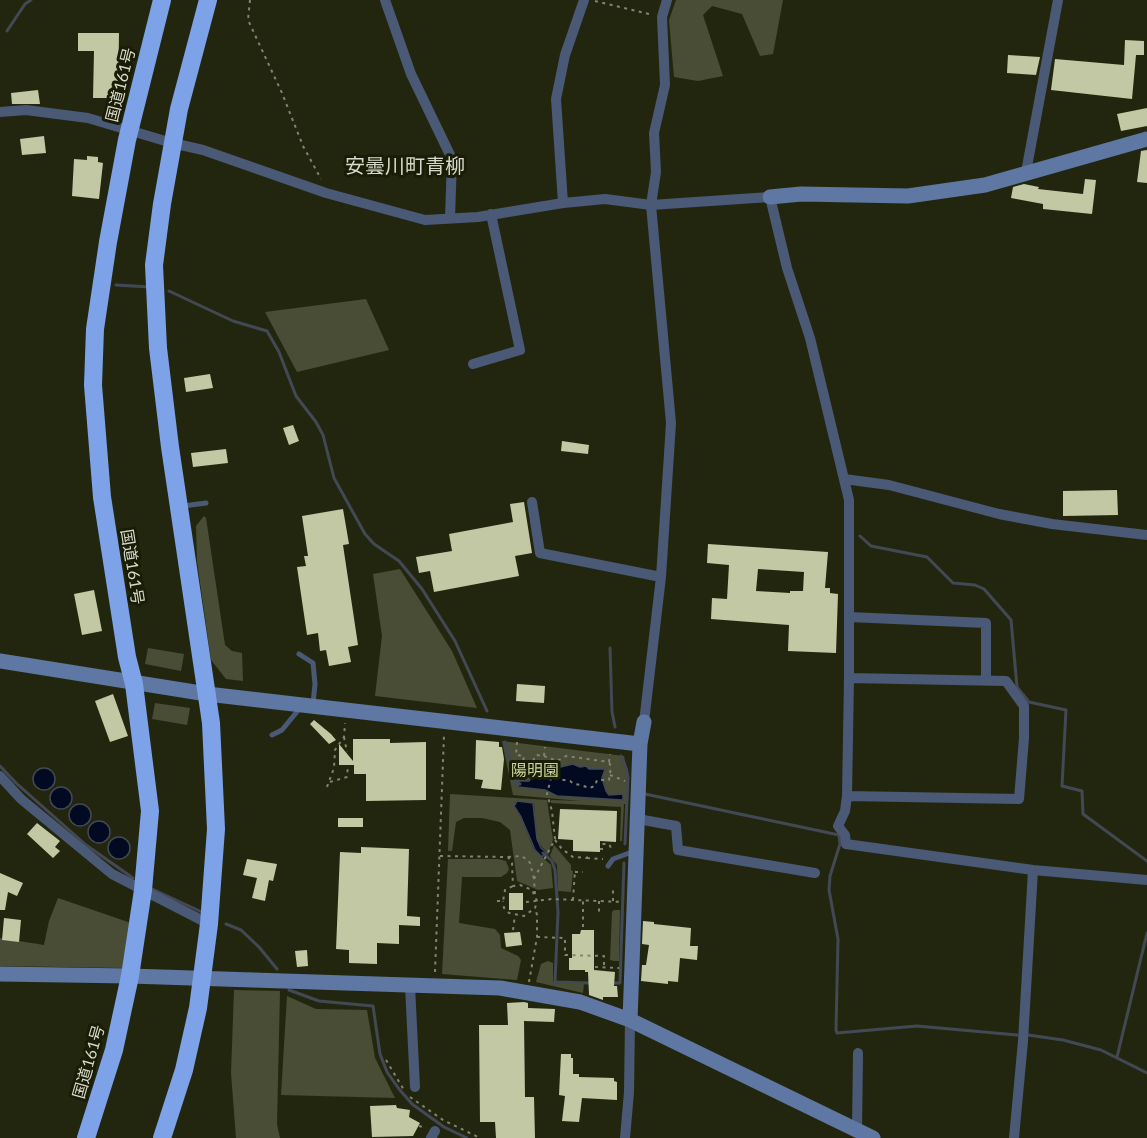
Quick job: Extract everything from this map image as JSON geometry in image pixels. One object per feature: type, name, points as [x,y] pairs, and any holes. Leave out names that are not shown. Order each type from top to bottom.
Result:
[{"type":"highway","name":"国道161号","points":[[86,1138],[114,1050],[130,976],[143,890],[150,811],[134,684],[127,657],[102,497],[93,385],[98,299],[130,129],[162,0]]},
{"type":"highway","points":[[162,1138],[184,1070],[203,978],[216,829],[211,723],[178,507],[158,348],[154,265],[172,143],[208,0]]},
{"type":"street","points":[[385,0],[411,75],[452,159],[450,218]]},
{"type":"street","points":[[563,203],[556,99],[565,55],[584,0]]},
{"type":"street","points":[[628,1136],[640,744],[661,577],[671,423],[651,205],[656,172],[654,133],[665,85],[662,17],[668,0]]},
{"type":"street","points":[[1026,172],[1058,0]]},
{"type":"street","points":[[0,111],[26,110],[88,118],[203,150],[326,193],[425,220],[605,199],[651,205],[801,194],[908,196],[986,184],[1147,139]]},
{"type":"street","points":[[770,197],[787,268],[810,338],[849,500],[847,796],[845,812],[838,826],[845,835],[846,844],[1034,870],[1147,880]]},
{"type":"street","points":[[473,364],[520,350],[491,214]]},
{"type":"street","points":[[844,480],[889,485],[999,514],[1052,524],[1147,535]]},
{"type":"street","points":[[532,502],[540,553],[661,577]]},
{"type":"street","points":[[849,617],[986,623],[986,680]]},
{"type":"street","points":[[0,661],[207,694],[640,744]]},
{"type":"street","points":[[847,796],[1019,799],[1024,738],[1024,706],[1006,681],[849,678]]},
{"type":"street","points":[[0,776],[21,799],[112,874],[209,924]]},
{"type":"street","points":[[638,819],[676,826],[678,850],[815,873]]},
{"type":"street","points":[[1014,1138],[1034,870]]},
{"type":"street","points":[[0,974],[500,988],[580,1002],[630,1020],[873,1138]]},
{"type":"street","points":[[410,986],[415,1087]]},
{"type":"street","points":[[857,1130],[858,1053]]},
{"type":"lane","points":[[178,507],[207,503]]},
{"type":"lane","points":[[272,735],[282,730],[308,705],[315,684],[313,663],[299,654]]},
{"type":"lane","points":[[608,866],[613,859],[637,850]]},
{"type":"path","points":[[250,0],[248,20],[326,193]]},
{"type":"path","points":[[589,0],[662,17]]},
{"type":"path","points":[[346,720],[344,737],[347,752]]},
{"type":"path","points":[[435,979],[444,732]]},
{"type":"path","points":[[327,787],[335,750],[344,737]]},
{"type":"path","points":[[517,740],[516,755],[524,756],[522,768],[532,770],[535,756],[544,756],[557,761],[566,756],[609,762]]},
{"type":"path","points":[[544,756],[545,744]]},
{"type":"path","points":[[551,778],[593,788],[597,780],[609,780],[610,752]]},
{"type":"path","points":[[553,760],[553,773],[547,790],[555,840],[573,857],[587,858],[587,852]]},
{"type":"path","points":[[329,783],[347,777],[348,765]]},
{"type":"path","points":[[610,775],[625,781]]},
{"type":"path","points":[[534,879],[555,840]]},
{"type":"path","points":[[600,849],[603,849],[603,844],[609,844],[612,853]]},
{"type":"path","points":[[440,856],[520,856],[530,863],[537,901],[535,908],[537,937],[529,985]]},
{"type":"path","points":[[508,857],[512,863],[513,886]]},
{"type":"path","points":[[573,900],[575,871],[583,872]]},
{"type":"path","points":[[535,894],[526,887],[513,886],[506,890],[503,902],[508,913],[515,915],[524,916],[535,908]]},
{"type":"path","points":[[613,887],[613,901]]},
{"type":"path","points":[[526,902],[559,899],[621,902]]},
{"type":"path","points":[[497,901],[503,902]]},
{"type":"path","points":[[583,901],[583,927]]},
{"type":"path","points":[[599,901],[599,914]]},
{"type":"path","points":[[513,930],[515,915]]},
{"type":"path","points":[[537,937],[565,938],[565,955],[604,956],[604,967]]},
{"type":"path","points":[[595,967],[619,968]]},
{"type":"path","points":[[386,1060],[399,1084],[416,1102],[443,1120],[480,1138]]},
{"type":"green space","points":[[676,0],[783,0],[773,54],[760,56],[742,14],[712,6],[703,15],[723,76],[698,81],[674,77],[669,20]]},
{"type":"green space","points":[[366,299],[389,350],[297,372],[265,312]]},
{"type":"green space","points":[[204,516],[225,645],[232,651],[242,653],[243,681],[226,679],[211,660],[197,561],[196,526]]},
{"type":"green space","points":[[400,569],[452,651],[477,708],[375,696],[382,636],[373,574]]},
{"type":"green space","points":[[148,648],[184,654],[181,671],[145,664]]},
{"type":"green space","points":[[155,703],[190,708],[187,725],[152,719]]},
{"type":"green space","name":"陽明園","points":[[502,741],[624,756],[629,778],[628,804],[624,804],[622,841],[620,841],[621,807],[551,803],[551,800],[581,801],[513,795]]},
{"type":"green space","points":[[450,794],[547,800],[553,840],[548,853],[537,839],[534,803],[516,801],[514,806],[534,850],[551,865],[553,888],[538,890],[517,881],[510,830],[500,822],[482,818],[464,818],[456,822],[452,851],[448,851]]},
{"type":"green space","points":[[554,845],[571,865],[573,871],[571,892],[558,891],[557,865],[550,856]]},
{"type":"green space","points":[[448,859],[506,861],[509,869],[501,877],[462,877],[459,923],[495,929],[500,935],[501,948],[518,956],[521,960],[517,980],[442,974]]},
{"type":"green space","points":[[58,898],[131,923],[123,968],[0,966],[0,938],[44,945],[49,921]]},
{"type":"green space","points":[[620,910],[619,961],[610,960],[612,912]]},
{"type":"green space","points":[[548,961],[553,963],[553,982],[584,984],[583,993],[536,982],[541,964]]},
{"type":"green space","points":[[234,990],[280,991],[277,1124],[280,1138],[236,1138],[231,1073]]},
{"type":"green space","points":[[287,996],[316,1009],[367,1010],[375,1058],[395,1098],[281,1095]]},
{"type":"water","points":[[573,764],[580,767],[586,766],[589,769],[605,769],[602,778],[606,791],[609,795],[623,794],[623,800],[557,796],[545,790],[518,787],[519,781],[529,781],[538,768],[556,768]]},
{"type":"water","points":[[44,768],[52,771],[55,779],[52,787],[44,790],[36,787],[33,779],[36,771]]},
{"type":"water","points":[[61,787],[69,790],[72,798],[69,806],[61,809],[53,806],[50,798],[53,790]]},
{"type":"water","points":[[517,801],[533,803],[537,839],[541,848],[546,852],[542,857],[535,850],[514,806]]},
{"type":"water","points":[[80,804],[88,807],[91,815],[88,823],[80,826],[72,823],[69,815],[72,807]]},
{"type":"water","points":[[99,821],[107,824],[110,832],[107,840],[99,843],[91,840],[88,832],[91,824]]},
{"type":"water","points":[[119,837],[127,840],[130,848],[127,856],[119,859],[111,856],[108,848],[111,840]]},
{"type":"building","points":[[78,33],[119,33],[118,98],[93,98],[94,51],[78,51]]},
{"type":"building","points":[[1125,40],[1144,41],[1144,55],[1136,55],[1132,99],[1051,90],[1055,59],[1124,65]]},
{"type":"building","points":[[1008,55],[1040,57],[1036,75],[1007,73]]},
{"type":"building","points":[[38,90],[40,104],[12,104],[11,93]]},
{"type":"building","points":[[1147,108],[1147,126],[1121,131],[1117,114]]},
{"type":"building","points":[[44,136],[46,153],[22,155],[20,139]]},
{"type":"building","points":[[1147,150],[1147,183],[1137,182],[1141,151]]},
{"type":"building","points":[[87,156],[98,157],[98,162],[103,163],[99,199],[72,196],[74,159],[87,160]]},
{"type":"building","points":[[1085,179],[1096,180],[1092,214],[1043,209],[1043,204],[1011,198],[1013,187],[1024,184],[1039,187],[1038,189],[1083,194]]},
{"type":"building","points":[[210,374],[213,388],[186,392],[184,378]]},
{"type":"building","points":[[293,425],[299,441],[289,445],[283,428]]},
{"type":"building","points":[[562,441],[589,445],[588,454],[561,451]]},
{"type":"building","points":[[226,449],[228,463],[193,467],[191,453]]},
{"type":"building","points":[[1117,490],[1118,515],[1063,516],[1063,491]]},
{"type":"building","points":[[524,502],[532,553],[515,556],[519,576],[434,592],[430,571],[419,573],[416,557],[452,551],[449,534],[513,522],[510,504]]},
{"type":"building","points":[[343,509],[349,544],[343,545],[358,645],[348,647],[351,662],[329,666],[326,650],[320,651],[318,633],[307,635],[297,567],[306,566],[304,556],[308,556],[302,516]]},
{"type":"building","points":[[708,544],[828,552],[825,588],[830,588],[830,593],[838,594],[836,653],[788,651],[789,625],[711,619],[712,598],[727,599],[729,565],[707,563]],"holes":[[[758,569],[804,572],[803,591],[790,591],[790,593],[756,591]]]},
{"type":"building","points":[[94,590],[102,631],[82,635],[74,594]]},
{"type":"building","points":[[517,684],[545,686],[544,703],[516,701]]},
{"type":"building","points":[[113,694],[128,736],[110,742],[95,701]]},
{"type":"building","points":[[314,720],[336,740],[329,744],[310,724]]},
{"type":"building","points":[[353,739],[390,739],[390,743],[426,742],[426,800],[366,801],[366,774],[354,774],[354,765],[339,765],[339,744],[353,761]]},
{"type":"building","points":[[476,740],[499,742],[499,747],[502,747],[504,759],[501,790],[481,788],[483,780],[475,779]]},
{"type":"building","points":[[560,809],[617,811],[616,842],[600,841],[600,852],[573,851],[573,840],[558,839]]},
{"type":"building","points":[[338,818],[363,818],[363,827],[338,827]]},
{"type":"building","points":[[37,823],[60,841],[55,847],[60,851],[53,858],[27,834]]},
{"type":"building","points":[[361,847],[409,849],[407,916],[420,917],[420,926],[399,925],[399,944],[377,943],[377,964],[349,963],[349,950],[336,949],[340,852],[361,853]]},
{"type":"building","points":[[247,859],[277,864],[273,881],[269,880],[265,901],[252,898],[257,878],[243,875]]},
{"type":"building","points":[[0,873],[23,883],[17,896],[8,892],[5,910],[0,910]]},
{"type":"building","points":[[509,893],[523,893],[523,910],[509,910]]},
{"type":"building","points":[[4,918],[21,920],[19,942],[2,940]]},
{"type":"building","points":[[643,921],[691,928],[690,946],[698,946],[697,960],[680,958],[678,982],[668,981],[668,984],[641,981],[642,965],[646,965],[649,945],[642,944]]},
{"type":"building","points":[[581,930],[594,930],[594,970],[615,972],[614,986],[617,986],[618,997],[603,997],[603,1000],[589,995],[588,972],[569,970],[569,958],[572,958],[572,934],[580,934]]},
{"type":"building","points":[[520,932],[522,945],[506,947],[504,933]]},
{"type":"building","points":[[307,950],[308,966],[297,967],[295,951]]},
{"type":"building","points":[[507,1003],[528,1003],[528,1008],[555,1009],[554,1022],[524,1021],[525,1097],[534,1097],[535,1138],[496,1138],[495,1122],[480,1122],[479,1025],[508,1025]]},
{"type":"building","points":[[561,1054],[571,1054],[573,1074],[579,1074],[579,1077],[614,1078],[617,1082],[617,1100],[582,1098],[579,1122],[562,1121],[565,1096],[559,1095]]},
{"type":"building","points":[[396,1105],[397,1108],[410,1110],[409,1117],[420,1123],[413,1136],[372,1137],[370,1106]]},
{"type":"waterway","points":[[7,31],[25,4],[31,0]]},
{"type":"waterway","points":[[116,285],[150,287]]},
{"type":"waterway","points":[[169,291],[233,321],[267,331],[279,352],[296,396],[323,435],[334,478],[365,534],[374,544],[399,561],[422,589],[455,641],[487,711]]},
{"type":"waterway","points":[[860,536],[871,546],[927,557],[953,583],[975,585],[984,589],[1011,620],[1017,687],[1029,702],[1066,710],[1062,786],[1082,791],[1083,814],[1147,861]]},
{"type":"waterway","points":[[610,648],[612,712],[615,727]]},
{"type":"waterway","points":[[505,742],[516,783],[520,784]]},
{"type":"waterway","points":[[621,756],[628,777],[625,844]]},
{"type":"waterway","points":[[0,766],[86,845],[133,878]]},
{"type":"waterway","points":[[645,794],[839,835],[840,844],[830,876],[829,890],[838,939],[837,1033],[917,1026],[1017,1035]]},
{"type":"waterway","points":[[543,853],[552,861],[555,870],[558,912],[555,982],[590,983]]},
{"type":"waterway","points":[[611,983],[620,983],[624,863]]},
{"type":"waterway","points":[[150,888],[204,913]]},
{"type":"waterway","points":[[226,924],[241,930],[277,969]]},
{"type":"waterway","points":[[1117,1057],[1147,933]]},
{"type":"waterway","points":[[289,990],[319,1001],[373,1006],[380,1054],[387,1072],[399,1089],[412,1104],[444,1127],[467,1138]]},
{"type":"waterway","points":[[1028,1035],[1063,1040],[1101,1050],[1147,1073]]},
{"type":"district","name":"安曇川町青柳","points":[[405,167]]}]
